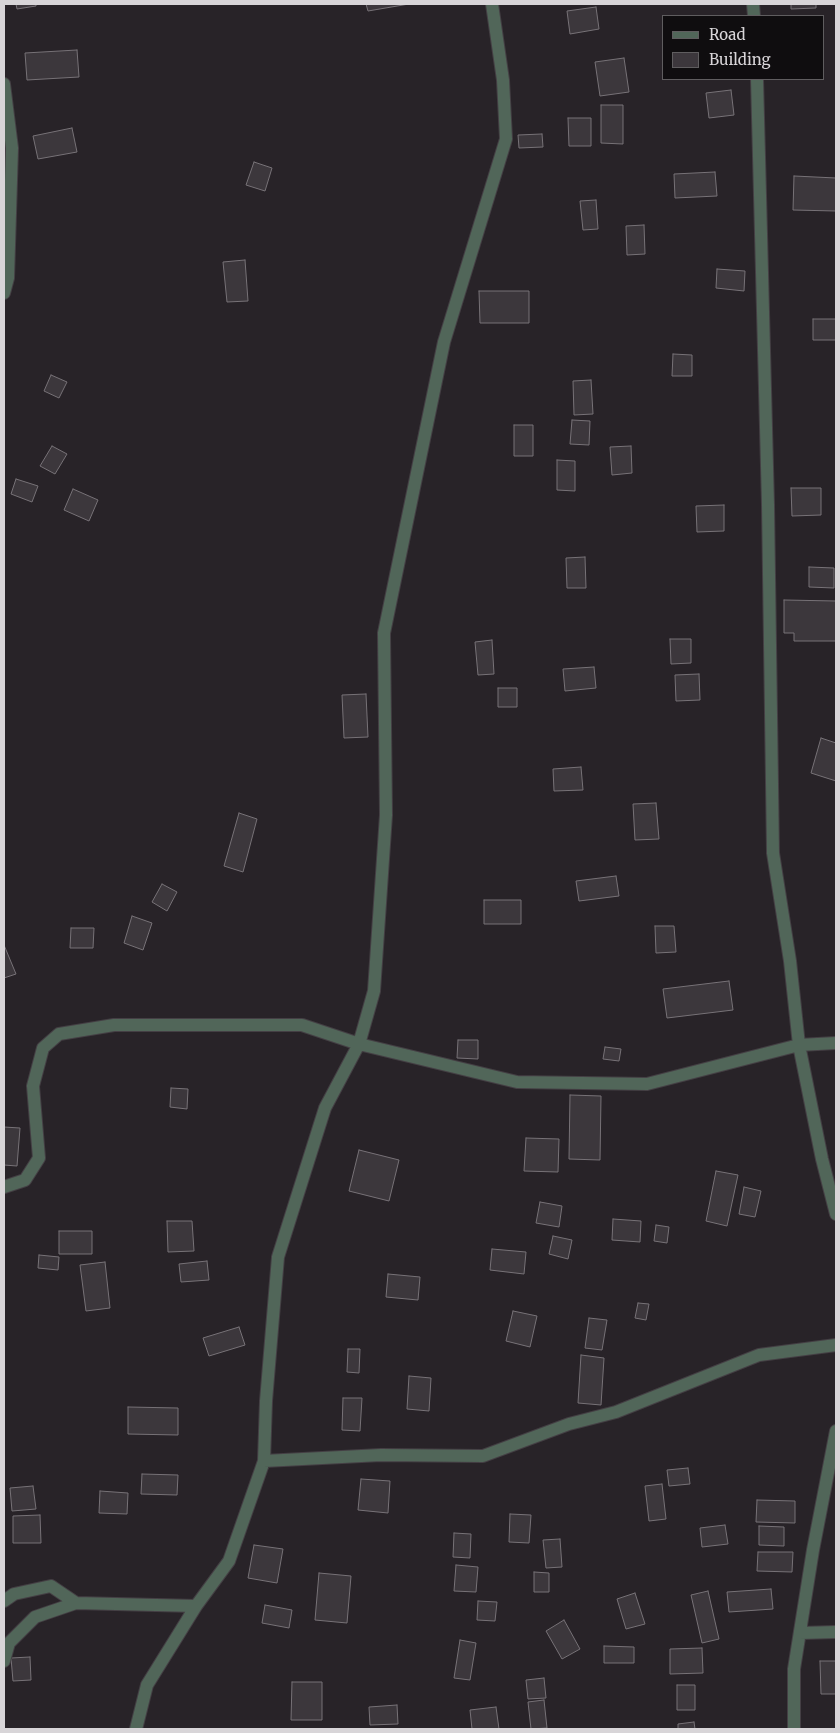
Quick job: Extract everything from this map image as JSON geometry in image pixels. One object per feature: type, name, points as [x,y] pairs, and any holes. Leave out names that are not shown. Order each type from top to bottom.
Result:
[{"type":"street","points":[[136,1729],[147,1685],[196,1606],[229,1561],[264,1461],[266,1401],[278,1257],[325,1108],[359,1044],[374,991],[386,815],[384,633],[444,342],[506,139],[503,80],[492,4]]},
{"type":"street","points":[[757,80],[768,505],[773,853],[790,961],[799,1045],[822,1159],[836,1214]]},
{"type":"street","points":[[4,84],[12,148],[8,278],[4,293]]},
{"type":"street","points":[[4,1187],[25,1180],[39,1158],[33,1086],[43,1048],[60,1034],[114,1025],[302,1025],[359,1044],[517,1082],[647,1084],[799,1045],[836,1043]]},
{"type":"street","points":[[264,1461],[381,1456],[482,1456],[569,1424],[616,1412],[759,1355],[836,1345]]},
{"type":"street","points":[[794,1729],[794,1669],[813,1550],[836,1431]]},
{"type":"street","points":[[4,1602],[14,1594],[51,1586],[76,1603]]},
{"type":"street","points":[[4,1661],[9,1643],[35,1617],[76,1603],[196,1606]]},
{"type":"street","points":[[800,1633],[836,1632]]},
{"type":"building","points":[[16,4],[36,4],[36,6],[17,9]]},
{"type":"building","points":[[366,4],[409,4],[368,11]]},
{"type":"building","points":[[791,4],[816,4],[816,8],[791,9]]},
{"type":"building","points":[[596,7],[599,29],[570,34],[567,11]]},
{"type":"building","points":[[77,50],[79,77],[27,80],[25,53]]},
{"type":"building","points":[[624,58],[629,92],[600,96],[595,62]]},
{"type":"building","points":[[731,90],[734,115],[709,118],[706,93]]},
{"type":"building","points":[[601,105],[623,105],[623,144],[601,143]]},
{"type":"building","points":[[568,118],[591,118],[591,146],[569,146]]},
{"type":"building","points":[[72,128],[77,152],[38,159],[33,136]]},
{"type":"building","points":[[542,134],[543,147],[519,148],[518,135]]},
{"type":"building","points":[[254,162],[272,168],[265,191],[246,185]]},
{"type":"building","points":[[715,172],[717,196],[675,198],[674,174]]},
{"type":"building","points":[[794,176],[836,178],[836,211],[793,210]]},
{"type":"building","points":[[596,200],[598,229],[583,230],[580,201]]},
{"type":"building","points":[[644,225],[645,254],[627,255],[626,226]]},
{"type":"building","points":[[245,260],[248,301],[227,302],[223,262]]},
{"type":"building","points":[[717,269],[745,271],[744,291],[716,288]]},
{"type":"building","points":[[479,291],[529,291],[529,323],[480,323]]},
{"type":"building","points":[[813,319],[836,319],[836,340],[813,340]]},
{"type":"building","points":[[673,354],[692,355],[692,376],[672,376]]},
{"type":"building","points":[[51,375],[67,382],[59,398],[44,391]]},
{"type":"building","points":[[591,380],[593,414],[574,415],[573,381]]},
{"type":"building","points":[[572,420],[590,421],[589,445],[570,444]]},
{"type":"building","points":[[514,425],[533,425],[533,456],[514,456]]},
{"type":"building","points":[[52,446],[67,454],[55,474],[40,466]]},
{"type":"building","points":[[631,446],[632,473],[612,475],[610,447]]},
{"type":"building","points":[[557,460],[575,461],[575,491],[557,490]]},
{"type":"building","points":[[16,479],[38,486],[32,502],[11,494]]},
{"type":"building","points":[[791,488],[821,488],[821,515],[792,516]]},
{"type":"building","points":[[73,489],[98,500],[89,521],[64,510]]},
{"type":"building","points":[[724,505],[724,531],[697,532],[696,506]]},
{"type":"building","points":[[585,557],[586,588],[567,588],[566,558]]},
{"type":"building","points":[[809,567],[834,568],[834,588],[809,587]]},
{"type":"building","points":[[784,600],[836,601],[836,641],[794,641],[794,633],[784,633]]},
{"type":"building","points":[[670,639],[691,639],[691,663],[671,664]]},
{"type":"building","points":[[492,640],[494,674],[478,675],[475,642]]},
{"type":"building","points":[[594,667],[596,688],[565,691],[563,669]]},
{"type":"building","points":[[699,674],[700,700],[676,701],[675,675]]},
{"type":"building","points":[[498,688],[517,688],[517,707],[498,707]]},
{"type":"building","points":[[366,694],[368,737],[344,738],[342,695]]},
{"type":"building","points":[[821,738],[836,743],[836,781],[811,773]]},
{"type":"building","points":[[581,767],[583,790],[554,791],[553,769]]},
{"type":"building","points":[[656,803],[659,839],[635,840],[633,804]]},
{"type":"building","points":[[239,813],[257,819],[243,872],[224,866]]},
{"type":"building","points":[[616,876],[619,896],[579,901],[576,881]]},
{"type":"building","points":[[162,884],[177,892],[167,911],[152,902]]},
{"type":"building","points":[[484,900],[521,900],[521,924],[484,924]]},
{"type":"building","points":[[132,916],[152,923],[143,950],[124,943]]},
{"type":"building","points":[[655,926],[674,926],[676,952],[656,953]]},
{"type":"building","points":[[71,928],[94,928],[93,948],[70,948]]},
{"type":"building","points":[[4,945],[16,974],[4,978]]},
{"type":"building","points":[[729,981],[733,1010],[667,1018],[663,989]]},
{"type":"building","points":[[458,1040],[478,1040],[478,1059],[457,1058]]},
{"type":"building","points":[[605,1047],[621,1049],[619,1061],[603,1059]]},
{"type":"building","points":[[171,1088],[188,1089],[187,1109],[170,1107]]},
{"type":"building","points":[[570,1095],[601,1096],[600,1160],[569,1159]]},
{"type":"building","points":[[4,1127],[20,1128],[17,1166],[4,1165]]},
{"type":"building","points":[[526,1138],[559,1139],[558,1172],[524,1171]]},
{"type":"building","points":[[359,1150],[399,1160],[389,1201],[349,1191]]},
{"type":"building","points":[[716,1171],[738,1175],[727,1226],[706,1221]]},
{"type":"building","points":[[744,1187],[761,1191],[755,1217],[739,1214]]},
{"type":"building","points":[[540,1202],[562,1206],[559,1227],[536,1223]]},
{"type":"building","points":[[613,1219],[641,1221],[640,1242],[612,1240]]},
{"type":"building","points":[[167,1221],[192,1221],[194,1251],[168,1252]]},
{"type":"building","points":[[656,1225],[669,1227],[667,1243],[654,1241]]},
{"type":"building","points":[[59,1231],[92,1231],[92,1254],[59,1254]]},
{"type":"building","points":[[553,1236],[572,1240],[568,1259],[549,1254]]},
{"type":"building","points":[[492,1249],[526,1252],[524,1274],[490,1270]]},
{"type":"building","points":[[39,1255],[59,1257],[58,1270],[38,1268]]},
{"type":"building","points":[[207,1261],[209,1280],[181,1282],[179,1264]]},
{"type":"building","points":[[105,1262],[110,1308],[86,1311],[80,1265]]},
{"type":"building","points":[[388,1274],[420,1277],[418,1300],[386,1297]]},
{"type":"building","points":[[638,1303],[649,1304],[646,1320],[635,1318]]},
{"type":"building","points":[[513,1311],[537,1316],[530,1347],[506,1341]]},
{"type":"building","points":[[589,1318],[607,1320],[602,1350],[585,1348]]},
{"type":"building","points":[[239,1327],[245,1345],[209,1356],[203,1338]]},
{"type":"building","points":[[348,1349],[360,1349],[359,1373],[347,1372]]},
{"type":"building","points":[[581,1355],[604,1358],[601,1405],[578,1403]]},
{"type":"building","points":[[409,1376],[431,1378],[429,1411],[407,1409]]},
{"type":"building","points":[[343,1398],[362,1398],[360,1431],[342,1430]]},
{"type":"building","points":[[128,1407],[178,1408],[178,1435],[128,1434]]},
{"type":"building","points":[[688,1468],[690,1484],[669,1486],[667,1470]]},
{"type":"building","points":[[142,1474],[178,1475],[177,1495],[141,1494]]},
{"type":"building","points":[[361,1479],[390,1481],[388,1513],[358,1510]]},
{"type":"building","points":[[662,1484],[666,1519],[649,1521],[645,1486]]},
{"type":"building","points":[[33,1486],[36,1509],[12,1511],[10,1488]]},
{"type":"building","points":[[100,1491],[128,1493],[127,1514],[99,1513]]},
{"type":"building","points":[[757,1500],[795,1501],[795,1523],[756,1522]]},
{"type":"building","points":[[510,1514],[531,1515],[529,1543],[509,1542]]},
{"type":"building","points":[[40,1515],[41,1543],[13,1543],[13,1516]]},
{"type":"building","points":[[725,1525],[728,1544],[702,1547],[700,1528]]},
{"type":"building","points":[[759,1526],[784,1527],[784,1546],[759,1545]]},
{"type":"building","points":[[454,1533],[471,1534],[470,1558],[453,1557]]},
{"type":"building","points":[[560,1539],[562,1567],[546,1568],[543,1540]]},
{"type":"building","points":[[254,1545],[283,1549],[277,1583],[248,1578]]},
{"type":"building","points":[[758,1552],[793,1552],[792,1572],[757,1571]]},
{"type":"building","points":[[456,1565],[478,1567],[476,1592],[454,1591]]},
{"type":"building","points":[[534,1572],[549,1573],[549,1592],[534,1592]]},
{"type":"building","points":[[319,1573],[351,1576],[347,1623],[315,1620]]},
{"type":"building","points":[[771,1589],[773,1609],[729,1612],[727,1592]]},
{"type":"building","points":[[708,1591],[719,1639],[702,1643],[691,1595]]},
{"type":"building","points":[[635,1593],[645,1624],[626,1629],[617,1599]]},
{"type":"building","points":[[478,1601],[497,1602],[495,1621],[477,1620]]},
{"type":"building","points":[[265,1605],[292,1610],[289,1628],[262,1623]]},
{"type":"building","points":[[564,1620],[580,1649],[562,1659],[546,1631]]},
{"type":"building","points":[[460,1640],[476,1643],[470,1680],[454,1678]]},
{"type":"building","points":[[604,1646],[634,1647],[634,1663],[604,1663]]},
{"type":"building","points":[[702,1648],[703,1673],[670,1674],[670,1649]]},
{"type":"building","points":[[30,1657],[31,1680],[13,1681],[11,1658]]},
{"type":"building","points":[[820,1661],[836,1661],[836,1694],[821,1694]]},
{"type":"building","points":[[544,1678],[546,1698],[528,1699],[526,1680]]},
{"type":"building","points":[[292,1682],[322,1682],[322,1720],[291,1720]]},
{"type":"building","points":[[677,1685],[695,1685],[695,1710],[677,1710]]},
{"type":"building","points":[[544,1700],[547,1728],[531,1729],[528,1702]]},
{"type":"building","points":[[397,1705],[398,1724],[370,1725],[369,1707]]},
{"type":"building","points":[[496,1707],[499,1729],[472,1729],[470,1710]]},
{"type":"building","points":[[694,1722],[695,1729],[678,1729],[678,1724]]}]
